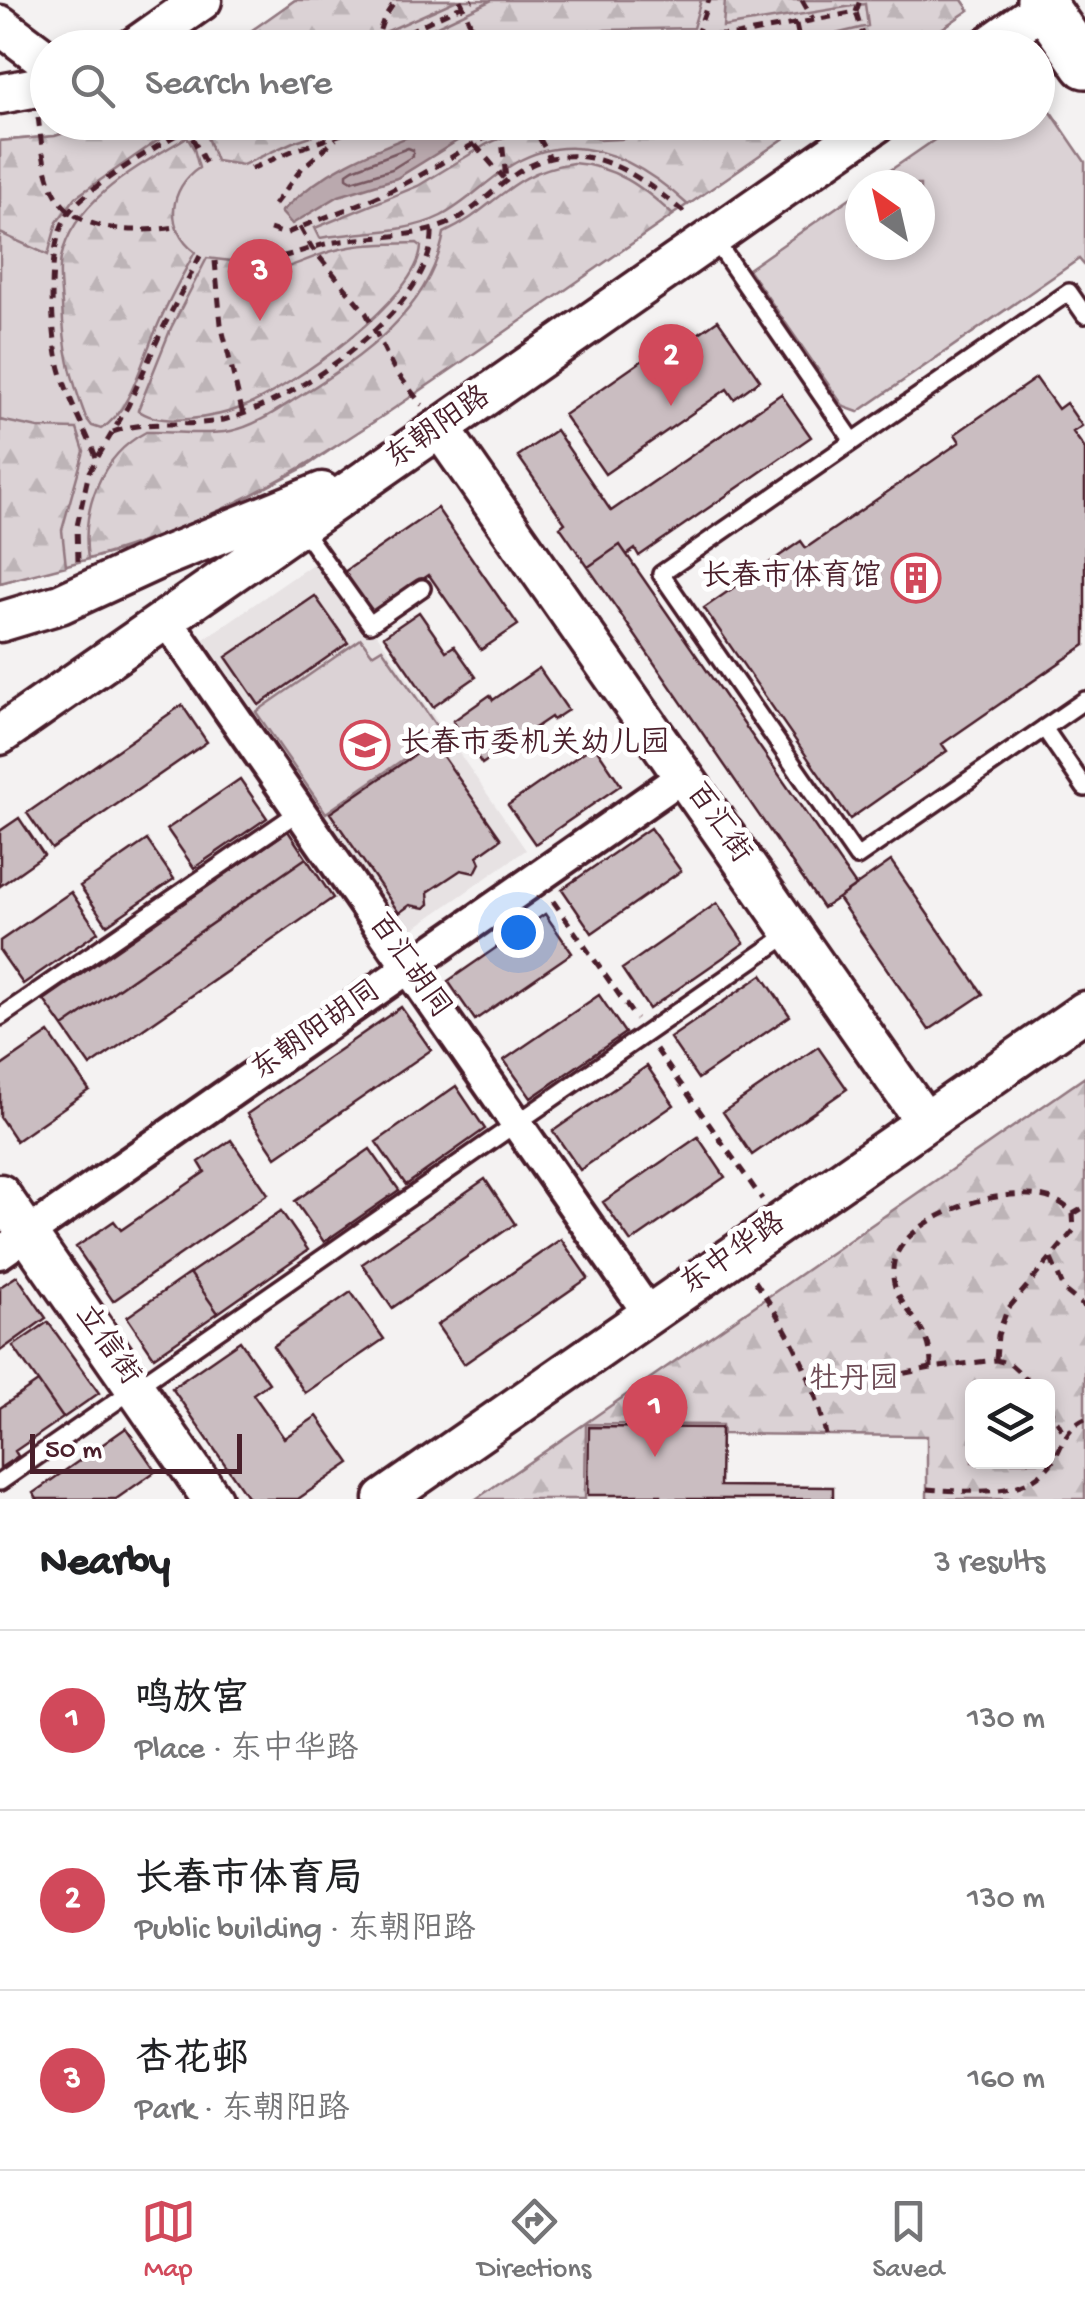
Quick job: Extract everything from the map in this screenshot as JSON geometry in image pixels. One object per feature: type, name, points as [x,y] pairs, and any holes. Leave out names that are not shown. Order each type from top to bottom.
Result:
[{"type":"main road","points":[[1042,3],[1085,65]]},
{"type":"street","points":[[160,30],[202,0]]},
{"type":"street","points":[[1008,30],[1042,3]]},
{"type":"street","points":[[0,25],[30,78]]},
{"type":"street","name":"东朝阳路","points":[[0,735],[852,140]]},
{"type":"street","name":"百汇街","points":[[440,428],[925,1122]]},
{"type":"street","points":[[0,622],[33,615],[158,559],[384,467]]},
{"type":"street","points":[[84,594],[136,594],[153,603],[166,619]]},
{"type":"street","name":"百汇胡同","points":[[166,619],[649,1314]]},
{"type":"street","name":"东朝阳胡同","points":[[14,1243],[683,776]]},
{"type":"street","name":"东中华路","points":[[384,1499],[1085,1011]]},
{"type":"street","name":"立信街","points":[[0,1194],[14,1243],[135,1388],[212,1499]]},
{"type":"lane","points":[[713,238],[853,441]]},
{"type":"lane","points":[[1085,315],[1069,292],[661,574],[857,858],[1085,700]]},
{"type":"lane","points":[[300,526],[370,624],[422,588]]},
{"type":"lane","points":[[1044,728],[1085,788]]},
{"type":"lane","points":[[0,1017],[300,811]]},
{"type":"lane","points":[[0,1482],[792,932]]},
{"type":"path","points":[[380,30],[396,0]]},
{"type":"path","points":[[409,30],[474,0]]},
{"type":"path","points":[[698,30],[709,0]]},
{"type":"path","points":[[802,0],[814,20]]},
{"type":"path","points":[[853,0],[862,30]]},
{"type":"path","points":[[856,12],[860,0]]},
{"type":"path","points":[[461,3],[473,30]]},
{"type":"path","points":[[763,30],[856,12]]},
{"type":"path","points":[[796,24],[797,30]]},
{"type":"path","points":[[43,140],[50,178],[70,211],[104,226],[145,231],[176,227]]},
{"type":"path","points":[[96,457],[70,405],[58,356],[51,291],[53,254],[70,211],[166,140]]},
{"type":"path","points":[[193,140],[206,164]]},
{"type":"path","points":[[251,170],[292,151],[331,140]]},
{"type":"path","points":[[274,206],[302,168],[336,140]]},
{"type":"path","points":[[270,229],[285,234],[392,190],[482,140]]},
{"type":"path","points":[[502,140],[506,180]]},
{"type":"path","points":[[540,140],[550,158]]},
{"type":"path","points":[[474,144],[506,180]]},
{"type":"path","points":[[246,257],[270,260],[331,242],[432,229],[455,220],[506,180],[550,158],[592,156],[634,174],[713,238]]},
{"type":"path","points":[[300,227],[375,328],[394,369],[440,428]]},
{"type":"path","points":[[113,432],[143,424],[194,426],[243,414],[260,408],[346,355],[410,292],[431,251],[432,229]]},
{"type":"path","points":[[84,594],[77,556],[82,497],[96,457],[113,432],[200,256]]},
{"type":"path","points":[[215,261],[221,324],[243,414]]},
{"type":"path","points":[[931,1368],[927,1340],[900,1304],[892,1282],[894,1258],[912,1234],[936,1216],[972,1202],[1008,1195],[1059,1201],[1073,1214],[1074,1230],[1007,1310],[998,1335],[996,1360]]},
{"type":"path","points":[[1073,1214],[1085,1207]]},
{"type":"path","points":[[736,1254],[778,1313],[816,1391],[826,1435]]},
{"type":"path","points":[[1051,1259],[1066,1290],[1085,1307]]},
{"type":"path","points":[[816,1391],[931,1368],[996,1360],[1010,1364],[1026,1379]]},
{"type":"path","points":[[1055,1417],[1065,1434]]},
{"type":"path","points":[[927,1489],[1010,1494],[1045,1473],[1065,1434],[1085,1419]]},
{"type":"shaded area","name":"长春市委机关幼儿园","points":[[314,563],[364,635],[374,630],[526,850],[407,933],[204,639]]},
{"type":"green space","points":[[295,0],[962,0],[969,10],[940,30],[253,30]]},
{"type":"green space","points":[[295,0],[457,0],[390,30],[252,30]]},
{"type":"green space","points":[[492,0],[701,0],[693,28],[429,30]]},
{"type":"green space","points":[[725,0],[962,0],[969,10],[940,30],[852,30],[868,26],[865,4],[723,27]]},
{"type":"green space","points":[[1055,118],[1085,162],[1085,266],[1079,259],[858,412],[844,407],[748,269],[845,201],[845,260],[935,260],[935,170],[891,170],[934,140],[1055,140]]},
{"type":"green space","points":[[158,140],[76,197],[57,222],[48,255],[0,233],[0,141]]},
{"type":"green space","points":[[182,140],[189,140],[199,168],[181,186],[174,209],[178,232],[195,252],[164,311],[128,398],[101,429],[86,418],[69,362],[61,258],[79,218],[129,172]]},
{"type":"green space","points":[[208,140],[299,140],[243,165],[216,161]]},
{"type":"green space","points":[[496,140],[782,140],[688,205],[629,163],[585,149],[562,148],[515,163],[451,210],[427,222],[320,238],[315,228],[418,186]]},
{"type":"green space","points":[[781,140],[307,466],[203,520],[141,545],[0,583],[0,141]]},
{"type":"green space","points":[[573,163],[602,168],[628,180],[673,215],[327,452],[189,524],[88,559],[88,522],[97,486],[130,442],[146,432],[210,433],[240,429],[284,406],[369,348],[409,309],[436,261],[444,233],[533,174]]},
{"type":"green space","points":[[417,243],[421,246],[415,267],[399,291],[349,339],[290,382],[243,407],[205,417],[160,419],[138,410],[171,328],[207,258],[231,261],[243,270],[259,273],[346,248]]},
{"type":"green space","points":[[0,420],[38,428],[77,429],[84,451],[62,530],[66,566],[0,583]]},
{"type":"green space","points":[[361,639],[372,654],[382,648],[441,733],[326,813],[256,712]]},
{"type":"green space","name":"牡丹园","points":[[1085,1077],[1085,1499],[927,1499],[927,1436],[723,1434],[722,1425],[586,1424],[585,1499],[476,1499]]},
{"type":"water","points":[[401,140],[458,140],[397,178],[339,196],[292,224],[281,212],[319,181]]},
{"type":"building","points":[[718,320],[760,380],[734,399],[727,389],[605,474],[564,415],[686,330],[692,338]]},
{"type":"building","name":"长春市体育馆","points":[[1036,378],[1058,409],[1066,403],[1082,426],[1073,432],[1085,449],[1085,645],[942,744],[947,751],[850,819],[704,608],[801,541],[806,548],[960,442],[955,434]]},
{"type":"building","points":[[781,394],[811,437],[639,556],[635,549],[627,555],[620,545],[588,567],[560,527],[565,523],[518,456],[556,430],[611,511]]},
{"type":"building","points":[[437,508],[518,625],[481,650],[429,575],[373,613],[344,572]]},
{"type":"building","points":[[620,545],[856,886],[823,908],[588,567]]},
{"type":"building","points":[[315,596],[348,643],[259,705],[226,657]]},
{"type":"building","points":[[419,612],[446,651],[454,646],[476,677],[433,707],[384,636]]},
{"type":"building","points":[[539,668],[568,710],[553,720],[551,717],[482,764],[453,721],[490,695],[493,700]]},
{"type":"building","points":[[182,705],[207,742],[52,849],[27,813]]},
{"type":"building","points":[[433,742],[501,839],[477,856],[480,863],[475,873],[461,870],[428,892],[429,904],[425,908],[410,905],[399,913],[330,813]]},
{"type":"building","points":[[594,745],[621,785],[535,844],[508,805]]},
{"type":"building","points":[[240,779],[267,818],[194,868],[167,829]]},
{"type":"building","points":[[19,818],[44,855],[0,886],[0,831]]},
{"type":"building","points":[[650,828],[681,871],[592,933],[562,889]]},
{"type":"building","points":[[288,831],[306,858],[63,1027],[44,1000]]},
{"type":"building","points":[[147,840],[174,879],[107,925],[80,886]]},
{"type":"building","points":[[306,858],[333,898],[90,1066],[63,1027]]},
{"type":"building","points":[[891,861],[983,994],[929,1030],[838,898]]},
{"type":"building","points":[[71,892],[98,932],[23,984],[0,951],[0,941]]},
{"type":"building","points":[[717,903],[744,943],[649,1009],[622,969]]},
{"type":"building","points":[[545,914],[572,953],[475,1020],[448,981]]},
{"type":"building","points":[[762,975],[790,1016],[698,1079],[670,1038]]},
{"type":"building","points":[[599,995],[625,1033],[531,1098],[504,1060]]},
{"type":"building","points":[[401,1007],[431,1050],[276,1157],[247,1114]]},
{"type":"building","points":[[49,1033],[89,1090],[16,1141],[0,1117],[0,1067]]},
{"type":"building","points":[[818,1047],[847,1089],[752,1155],[723,1112]]},
{"type":"building","points":[[647,1066],[674,1105],[580,1170],[553,1131]]},
{"type":"building","points":[[456,1086],[485,1129],[406,1185],[376,1142]]},
{"type":"building","points":[[698,1137],[725,1177],[631,1242],[603,1202]]},
{"type":"building","points":[[231,1140],[268,1194],[113,1301],[76,1247],[114,1221],[121,1230],[205,1172],[199,1162]]},
{"type":"building","points":[[370,1149],[399,1190],[324,1242],[295,1201]]},
{"type":"building","points":[[485,1179],[515,1224],[392,1308],[362,1264]]},
{"type":"building","points":[[281,1211],[308,1250],[218,1313],[190,1273]]},
{"type":"building","points":[[561,1239],[588,1278],[464,1364],[437,1325]]},
{"type":"building","points":[[190,1273],[218,1313],[154,1357],[127,1317]]},
{"type":"building","points":[[17,1276],[46,1318],[0,1351],[0,1287]]},
{"type":"building","points":[[351,1292],[384,1339],[305,1393],[273,1346]]},
{"type":"building","points":[[48,1322],[99,1393],[63,1418],[13,1346]]},
{"type":"building","points":[[240,1341],[269,1383],[253,1394],[284,1438],[317,1416],[350,1463],[298,1499],[249,1499],[172,1388]]},
{"type":"building","points":[[38,1382],[63,1418],[15,1451],[18,1456],[0,1468],[0,1408]]},
{"type":"building","points":[[589,1427],[721,1428],[720,1486],[833,1487],[833,1499],[588,1495]]},
{"type":"building","points":[[126,1428],[156,1471],[116,1499],[37,1499],[33,1493]]},
{"type":"place","name":"杏花邨","points":[[260,321]]},
{"type":"place","name":"长春市体育局","points":[[671,406]]},
{"type":"place","name":"长春市体育馆","points":[[916,578]]},
{"type":"place","name":"长春市委机关幼儿园","points":[[365,745]]},
{"type":"place","name":"鸣放宫","points":[[655,1457]]}]
